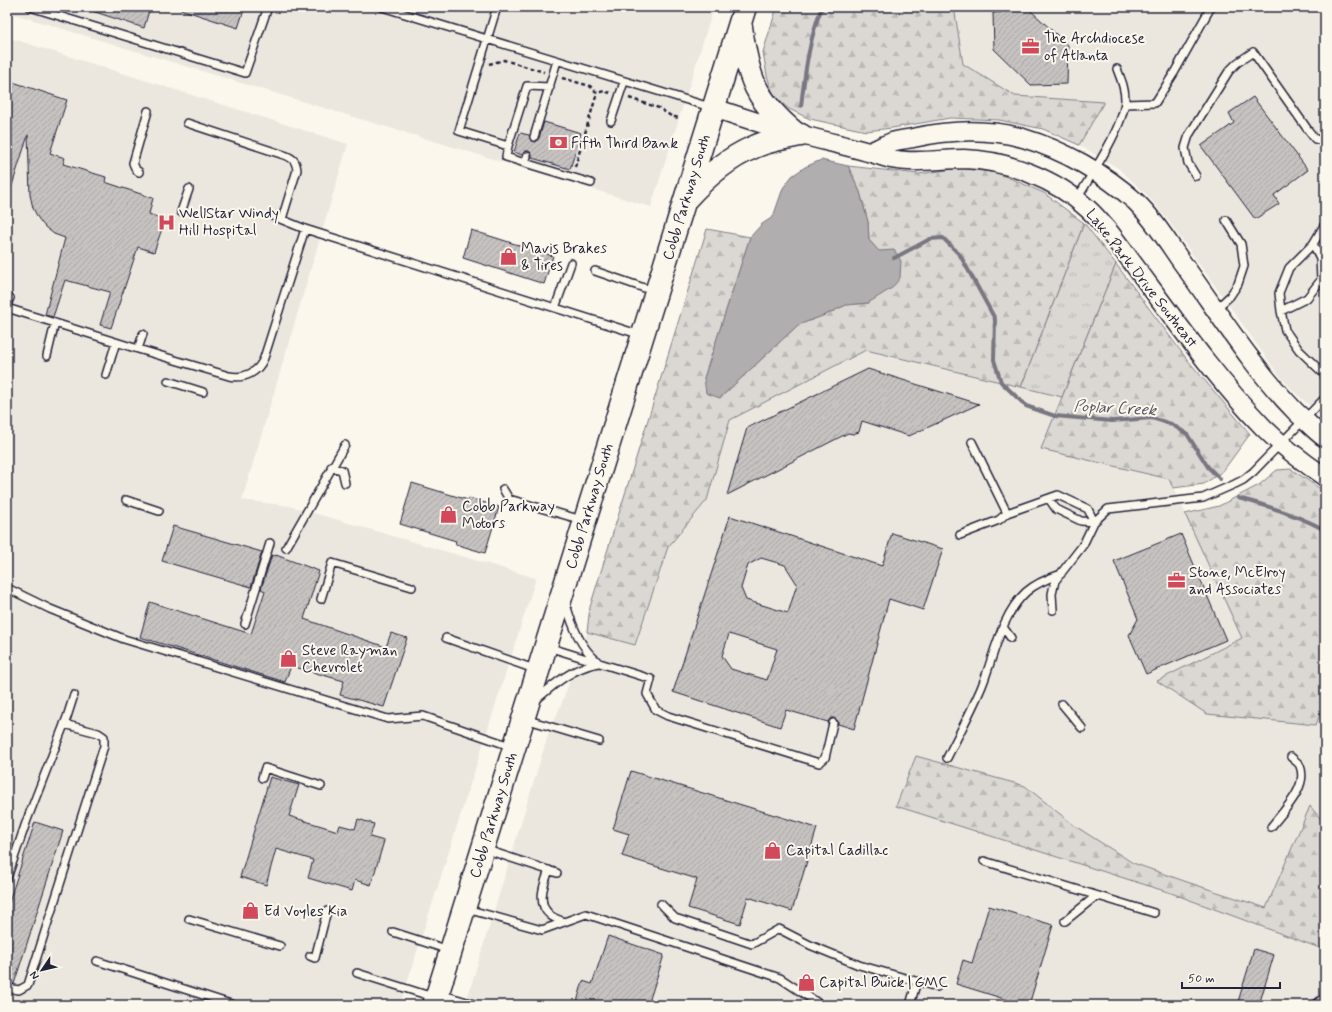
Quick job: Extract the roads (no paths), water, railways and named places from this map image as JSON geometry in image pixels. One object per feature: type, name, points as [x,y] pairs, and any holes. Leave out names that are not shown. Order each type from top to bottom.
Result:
[{"type":"main road","name":"Cobb Parkway South","points":[[436,999],[743,14]]},
{"type":"main road","points":[[743,14],[745,54],[756,88],[770,110],[798,134]]},
{"type":"main road","points":[[685,200],[694,190],[718,170],[742,153],[768,142],[798,134]]},
{"type":"street","name":"Lake Park Drive Southeast","points":[[714,108],[798,134],[892,159],[919,161],[962,159],[1001,163],[1026,171],[1049,182],[1088,209],[1110,234],[1232,393],[1264,428],[1325,477]]},
{"type":"street","points":[[870,152],[892,142],[926,135],[958,131],[989,132],[1010,135],[1038,142],[1093,171],[1122,190],[1155,224],[1251,360],[1285,400],[1304,420],[1325,438]]},
{"type":"lane","points":[[30,7],[246,73],[268,7]]},
{"type":"lane","points":[[382,7],[624,82],[714,108]]},
{"type":"lane","points":[[497,7],[459,131],[508,146]]},
{"type":"lane","points":[[1124,104],[1155,103],[1174,74],[1211,7]]},
{"type":"lane","points":[[1196,176],[1188,163],[1186,156],[1185,148],[1189,136],[1229,71],[1237,63],[1253,52],[1315,139],[1325,141]]},
{"type":"lane","points":[[534,137],[557,61]]},
{"type":"lane","points":[[1076,200],[1121,119],[1124,104],[1124,87],[1117,69]]},
{"type":"lane","points":[[611,121],[624,82]]},
{"type":"lane","points":[[550,87],[527,86],[508,146],[506,157],[526,160],[591,183]]},
{"type":"lane","points":[[140,172],[134,167],[133,163],[148,111]]},
{"type":"lane","points":[[187,123],[286,156],[294,161],[297,165],[297,170],[282,220]]},
{"type":"lane","points":[[181,212],[189,189]]},
{"type":"lane","points":[[273,216],[305,229],[643,336]]},
{"type":"lane","points":[[1216,309],[1230,296],[1238,284],[1244,266],[1241,244],[1226,220]]},
{"type":"lane","points":[[1325,224],[1313,244],[1289,268],[1279,293],[1285,330],[1299,350],[1324,374],[1325,377]]},
{"type":"lane","points":[[7,308],[138,349],[229,376],[239,377],[252,373],[260,367],[305,229]]},
{"type":"lane","points":[[1281,311],[1307,298],[1321,280],[1320,258],[1313,244]]},
{"type":"lane","points":[[555,308],[571,263]]},
{"type":"lane","points":[[595,271],[656,292]]},
{"type":"lane","points":[[47,356],[55,323]]},
{"type":"lane","points":[[138,349],[143,334]]},
{"type":"lane","points":[[106,375],[116,342]]},
{"type":"lane","points":[[168,381],[203,392]]},
{"type":"lane","points":[[1053,610],[1052,594],[1055,582],[1083,545],[1094,522],[1108,509],[1203,498],[1243,480],[1253,472],[1325,398]]},
{"type":"lane","points":[[972,442],[1007,513]]},
{"type":"lane","points":[[286,548],[344,445]]},
{"type":"lane","points":[[331,467],[342,470],[345,483]]},
{"type":"lane","points":[[503,489],[509,499],[585,520]]},
{"type":"lane","points":[[960,536],[999,520],[1007,513],[1058,495],[1088,509],[1094,522]]},
{"type":"lane","points":[[1049,498],[1056,509],[1081,521],[1094,522]]},
{"type":"lane","points":[[126,500],[159,511]]},
{"type":"lane","points":[[245,624],[270,543]]},
{"type":"lane","points":[[320,599],[332,563],[412,587]]},
{"type":"lane","points":[[947,758],[981,686],[1003,627],[1014,608],[1026,592],[1040,582],[1061,574]]},
{"type":"lane","points":[[7,588],[50,609],[124,639],[388,719],[423,716],[514,748]]},
{"type":"lane","points":[[562,592],[575,630],[586,650],[598,662]]},
{"type":"lane","points":[[1003,627],[1012,638]]},
{"type":"lane","points":[[446,638],[538,670]]},
{"type":"lane","points":[[545,646],[651,679],[647,694],[656,710],[668,716],[819,763],[825,758],[833,723]]},
{"type":"lane","points":[[598,662],[566,675],[546,691],[524,715],[599,741]]},
{"type":"lane","points":[[7,878],[74,695]]},
{"type":"lane","points":[[1062,704],[1082,728]]},
{"type":"lane","points":[[7,988],[19,990],[28,985],[104,746],[104,737],[98,733],[64,724]]},
{"type":"lane","points":[[1271,827],[1295,796],[1302,780],[1300,766],[1292,757]]},
{"type":"lane","points":[[262,778],[265,768],[322,786]]},
{"type":"lane","points":[[482,848],[557,873]]},
{"type":"lane","points":[[984,861],[1154,914]]},
{"type":"lane","points":[[549,870],[542,892],[542,904],[550,915],[564,922]]},
{"type":"lane","points":[[1065,921],[1096,896]]},
{"type":"lane","points":[[661,904],[675,918],[752,944],[779,929],[810,945],[859,965],[937,987]]},
{"type":"lane","points":[[464,908],[542,930],[586,914],[780,978],[821,1005]]},
{"type":"lane","points":[[310,956],[315,958],[327,911]]},
{"type":"lane","points":[[189,919],[280,946]]},
{"type":"lane","points":[[393,932],[451,951]]},
{"type":"lane","points":[[97,961],[234,1005]]},
{"type":"lane","points":[[357,973],[436,999],[477,1005]]},
{"type":"lane","points":[[910,1005],[917,982]]},
{"type":"lane","points":[[1315,1005],[1325,997]]},
{"type":"waterway","name":"Poplar Creek","points":[[801,106],[811,43],[822,7]]},
{"type":"waterway","name":"Poplar Creek","points":[[894,258],[930,239],[943,238],[960,255],[995,319],[994,360],[1001,382],[1026,406],[1055,416],[1112,421],[1152,418],[1171,424],[1187,434],[1208,467],[1220,479]]},
{"type":"waterway","name":"Poplar Creek","points":[[1238,498],[1283,511],[1325,530]]},
{"type":"place","name":"The Archdiocese of Atlanta","points":[[1031,47]]},
{"type":"place","name":"Fifth Third Bank","points":[[558,143]]},
{"type":"place","name":"WellStar Windy Hill Hospital","points":[[166,222]]},
{"type":"place","name":"Mavis Brakes & Tires","points":[[508,257]]},
{"type":"place","name":"Cobb Parkway Motors","points":[[449,515]]},
{"type":"place","name":"Stone, McElroy and Associates","points":[[1176,581]]},
{"type":"place","name":"Steve Rayman Chevrolet","points":[[289,659]]},
{"type":"place","name":"Capital Cadillac","points":[[773,850]]},
{"type":"place","name":"Ed Voyles Kia","points":[[251,911]]},
{"type":"place","name":"Capital Buick | GMC","points":[[806,982]]}]
